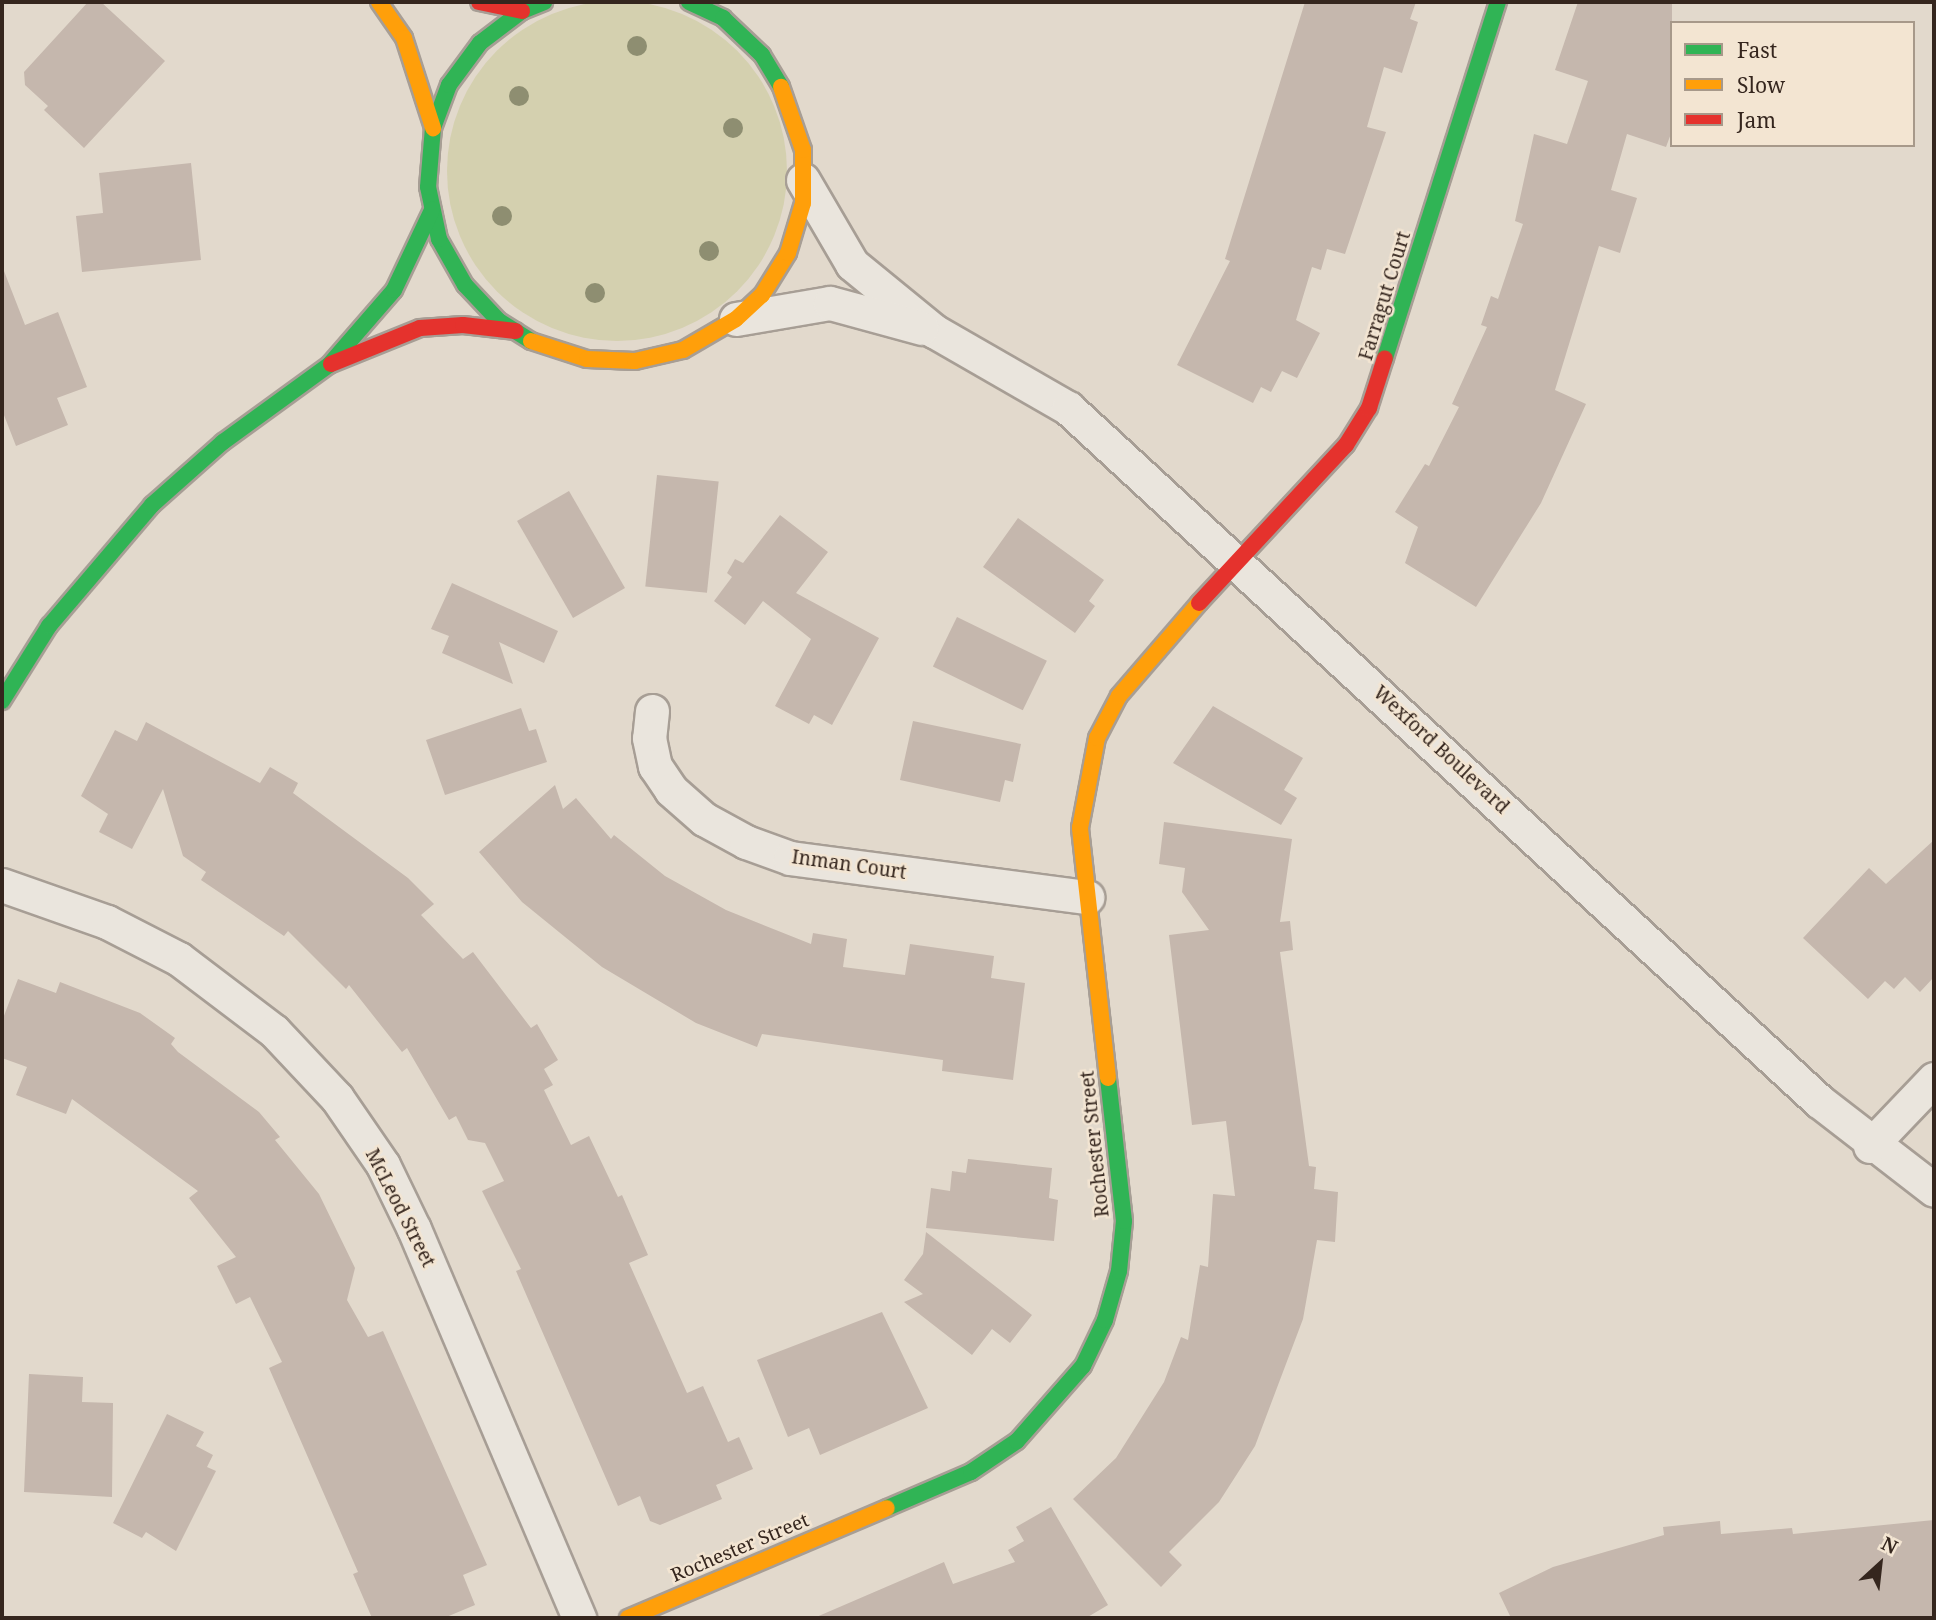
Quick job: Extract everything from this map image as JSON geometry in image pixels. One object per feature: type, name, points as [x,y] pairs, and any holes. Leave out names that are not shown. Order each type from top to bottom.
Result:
[{"type":"street","points":[[379,2],[404,38],[433,128]]},
{"type":"street","points":[[479,2],[522,11]]},
{"type":"street","points":[[544,2],[522,11],[480,43],[449,85],[433,128],[428,187],[439,239],[464,285],[516,331],[540,346],[587,359],[635,361],[683,350],[736,319],[762,295],[788,253],[803,202],[803,150],[789,100],[762,55],[723,19],[689,2]]},
{"type":"street","name":"Farragut Court","points":[[1238,562],[1346,445],[1369,408],[1498,2]]},
{"type":"street","name":"Wexford Boulevard","points":[[803,180],[852,264],[934,331],[1068,408],[1870,1146],[1934,1189]]},
{"type":"street","points":[[2,701],[49,626],[152,505],[223,442],[329,365],[394,290],[432,210]]},
{"type":"street","name":"Wexford Boulevard","points":[[736,319],[830,303],[934,331]]},
{"type":"street","points":[[329,365],[420,328],[463,325],[516,331]]},
{"type":"street","name":"Rochester Street","points":[[628,1618],[971,1472],[1017,1441],[1056,1402],[1083,1366],[1112,1296],[1124,1221],[1080,828],[1097,738],[1119,696],[1148,658],[1238,562]]},
{"type":"street","name":"Inman Court","points":[[652,711],[649,738],[655,766],[671,790],[704,819],[746,842],[790,858],[1087,897]]},
{"type":"street","name":"McLeod Street","points":[[2,885],[107,922],[179,958],[282,1038],[337,1098],[383,1166],[414,1229],[579,1618]]},
{"type":"street","points":[[1870,1146],[1934,1079]]},
{"type":"shaded area","points":[[617,1],[650,4],[682,14],[711,30],[737,51],[758,77],[774,106],[784,138],[787,171],[784,204],[774,236],[758,265],[737,291],[711,312],[682,328],[650,338],[617,341],[584,338],[552,328],[523,312],[497,291],[476,265],[460,236],[450,204],[447,171],[450,138],[460,106],[476,77],[497,51],[523,30],[552,14],[584,4]]},
{"type":"building","points":[[88,2],[101,2],[165,61],[84,148],[44,110],[48,106],[25,85],[24,72]]},
{"type":"building","points":[[1305,2],[1416,2],[1410,19],[1418,22],[1402,73],[1384,67],[1367,127],[1386,132],[1345,254],[1327,249],[1321,270],[1312,267],[1296,320],[1320,333],[1297,378],[1282,371],[1271,392],[1261,387],[1253,403],[1177,365],[1230,261],[1225,259]]},
{"type":"building","points":[[1578,2],[1672,2],[1670,136],[1666,147],[1627,134],[1611,190],[1637,198],[1620,253],[1599,246],[1555,390],[1586,404],[1541,503],[1476,607],[1405,563],[1418,527],[1395,512],[1425,464],[1429,466],[1459,407],[1452,404],[1487,327],[1481,325],[1491,296],[1498,299],[1523,224],[1515,221],[1534,134],[1567,144],[1588,81],[1555,70]]},
{"type":"building","points":[[191,163],[201,260],[82,272],[76,216],[103,213],[99,173]]},
{"type":"building","points":[[4,271],[25,325],[58,312],[87,387],[57,398],[68,425],[16,446],[2,410]]},
{"type":"building","points":[[657,475],[719,481],[707,593],[645,586]]},
{"type":"building","points":[[569,491],[625,588],[573,618],[517,521]]},
{"type":"building","points":[[780,515],[828,552],[796,593],[879,638],[832,725],[814,715],[809,724],[775,706],[811,639],[763,601],[745,625],[714,601],[732,577],[727,573],[735,559],[743,563]]},
{"type":"building","points":[[1018,518],[1104,580],[1089,601],[1095,606],[1075,633],[983,567]]},
{"type":"building","points":[[452,583],[558,631],[544,663],[499,642],[513,684],[442,653],[449,636],[431,629]]},
{"type":"building","points":[[957,617],[1047,661],[1023,710],[933,666]]},
{"type":"building","points":[[1213,706],[1303,758],[1284,790],[1297,798],[1281,825],[1173,763]]},
{"type":"building","points":[[521,708],[529,731],[536,729],[547,762],[445,795],[426,740]]},
{"type":"building","points":[[913,721],[1021,744],[1013,782],[1005,780],[1000,802],[900,780]]},
{"type":"building","points":[[146,722],[260,783],[270,767],[298,783],[293,793],[408,878],[434,904],[421,915],[463,959],[473,952],[531,1028],[537,1024],[558,1060],[544,1069],[553,1085],[544,1090],[571,1145],[589,1136],[618,1197],[622,1195],[648,1255],[629,1263],[687,1393],[703,1386],[728,1442],[739,1437],[753,1469],[716,1485],[722,1499],[660,1525],[650,1521],[640,1496],[618,1506],[516,1271],[521,1269],[482,1191],[504,1181],[485,1143],[468,1140],[456,1116],[449,1120],[407,1048],[402,1052],[349,985],[346,989],[288,931],[284,936],[201,880],[206,872],[183,856],[163,789],[132,849],[99,832],[108,814],[81,796],[115,730],[137,741]]},
{"type":"building","points":[[555,785],[563,809],[576,798],[611,839],[614,835],[665,876],[726,910],[811,944],[813,933],[847,939],[843,967],[905,975],[910,944],[994,956],[991,978],[1025,983],[1013,1080],[942,1071],[943,1060],[762,1034],[757,1047],[696,1023],[602,967],[522,902],[479,852]]},
{"type":"building","points":[[1164,822],[1292,839],[1280,922],[1290,921],[1293,950],[1280,952],[1309,1166],[1316,1167],[1314,1189],[1338,1192],[1335,1242],[1317,1240],[1303,1319],[1255,1446],[1219,1502],[1169,1552],[1182,1565],[1161,1587],[1073,1499],[1116,1458],[1164,1382],[1181,1337],[1188,1340],[1200,1265],[1208,1267],[1213,1194],[1235,1196],[1226,1121],[1192,1125],[1169,935],[1209,930],[1182,892],[1185,868],[1159,864]]},
{"type":"building","points":[[1934,840],[1934,977],[1920,992],[1905,977],[1894,989],[1885,981],[1868,999],[1803,938],[1869,868],[1886,884]]},
{"type":"building","points":[[18,979],[56,993],[60,982],[140,1013],[175,1038],[171,1044],[178,1052],[259,1112],[280,1137],[275,1140],[319,1194],[355,1268],[347,1300],[368,1337],[383,1331],[487,1565],[463,1575],[475,1605],[444,1618],[372,1618],[353,1574],[358,1572],[269,1368],[282,1362],[250,1297],[236,1304],[217,1266],[236,1257],[189,1198],[198,1191],[72,1099],[66,1114],[16,1095],[27,1067],[2,1058],[2,1021]]},
{"type":"building","points":[[968,1159],[1052,1168],[1049,1198],[1058,1200],[1054,1241],[926,1228],[931,1188],[950,1191],[952,1171],[966,1173]]},
{"type":"building","points":[[926,1232],[1032,1315],[1010,1343],[992,1329],[972,1355],[904,1302],[923,1294],[904,1280],[923,1254]]},
{"type":"building","points":[[882,1312],[928,1408],[820,1455],[809,1428],[788,1437],[757,1360]]},
{"type":"building","points":[[29,1374],[83,1377],[82,1402],[113,1403],[112,1497],[24,1492]]},
{"type":"building","points":[[167,1414],[204,1432],[196,1446],[213,1455],[207,1467],[216,1471],[176,1551],[146,1532],[142,1538],[113,1523]]},
{"type":"building","points":[[1051,1507],[1108,1605],[1086,1618],[814,1618],[944,1562],[953,1584],[1015,1562],[1008,1550],[1024,1541],[1016,1527]]},
{"type":"building","points":[[1934,1520],[1934,1618],[1511,1618],[1499,1593],[1553,1567],[1664,1535],[1663,1527],[1720,1521],[1721,1534],[1792,1528],[1793,1534]]},
{"type":"traffic: fast","points":[[531,341],[498,320],[465,285],[439,239],[428,187],[433,128],[449,85],[480,43],[522,11],[544,2]]},
{"type":"traffic: fast","points":[[689,2],[723,18],[762,55],[781,87]]},
{"type":"traffic: fast","points":[[1385,358],[1498,2]]},
{"type":"traffic: fast","points":[[2,701],[49,626],[152,505],[223,442],[329,365],[394,290],[432,210]]},
{"type":"traffic: fast","points":[[887,1508],[971,1472],[1017,1441],[1083,1366],[1105,1320],[1119,1271],[1124,1221],[1108,1078]]},
{"type":"traffic: slow","points":[[379,2],[404,38],[433,128]]},
{"type":"traffic: slow","points":[[531,341],[587,359],[635,361],[683,350],[736,319],[762,295],[788,253],[803,203],[803,150],[781,87]]},
{"type":"traffic: slow","points":[[1108,1078],[1080,828],[1097,738],[1119,696],[1199,603]]},
{"type":"traffic: slow","points":[[628,1618],[887,1508]]},
{"type":"traffic: jam","points":[[479,2],[522,11]]},
{"type":"traffic: jam","points":[[331,364],[420,328],[463,325],[516,331]]},
{"type":"traffic: jam","points":[[1199,603],[1346,445],[1369,408],[1385,358]]}]
